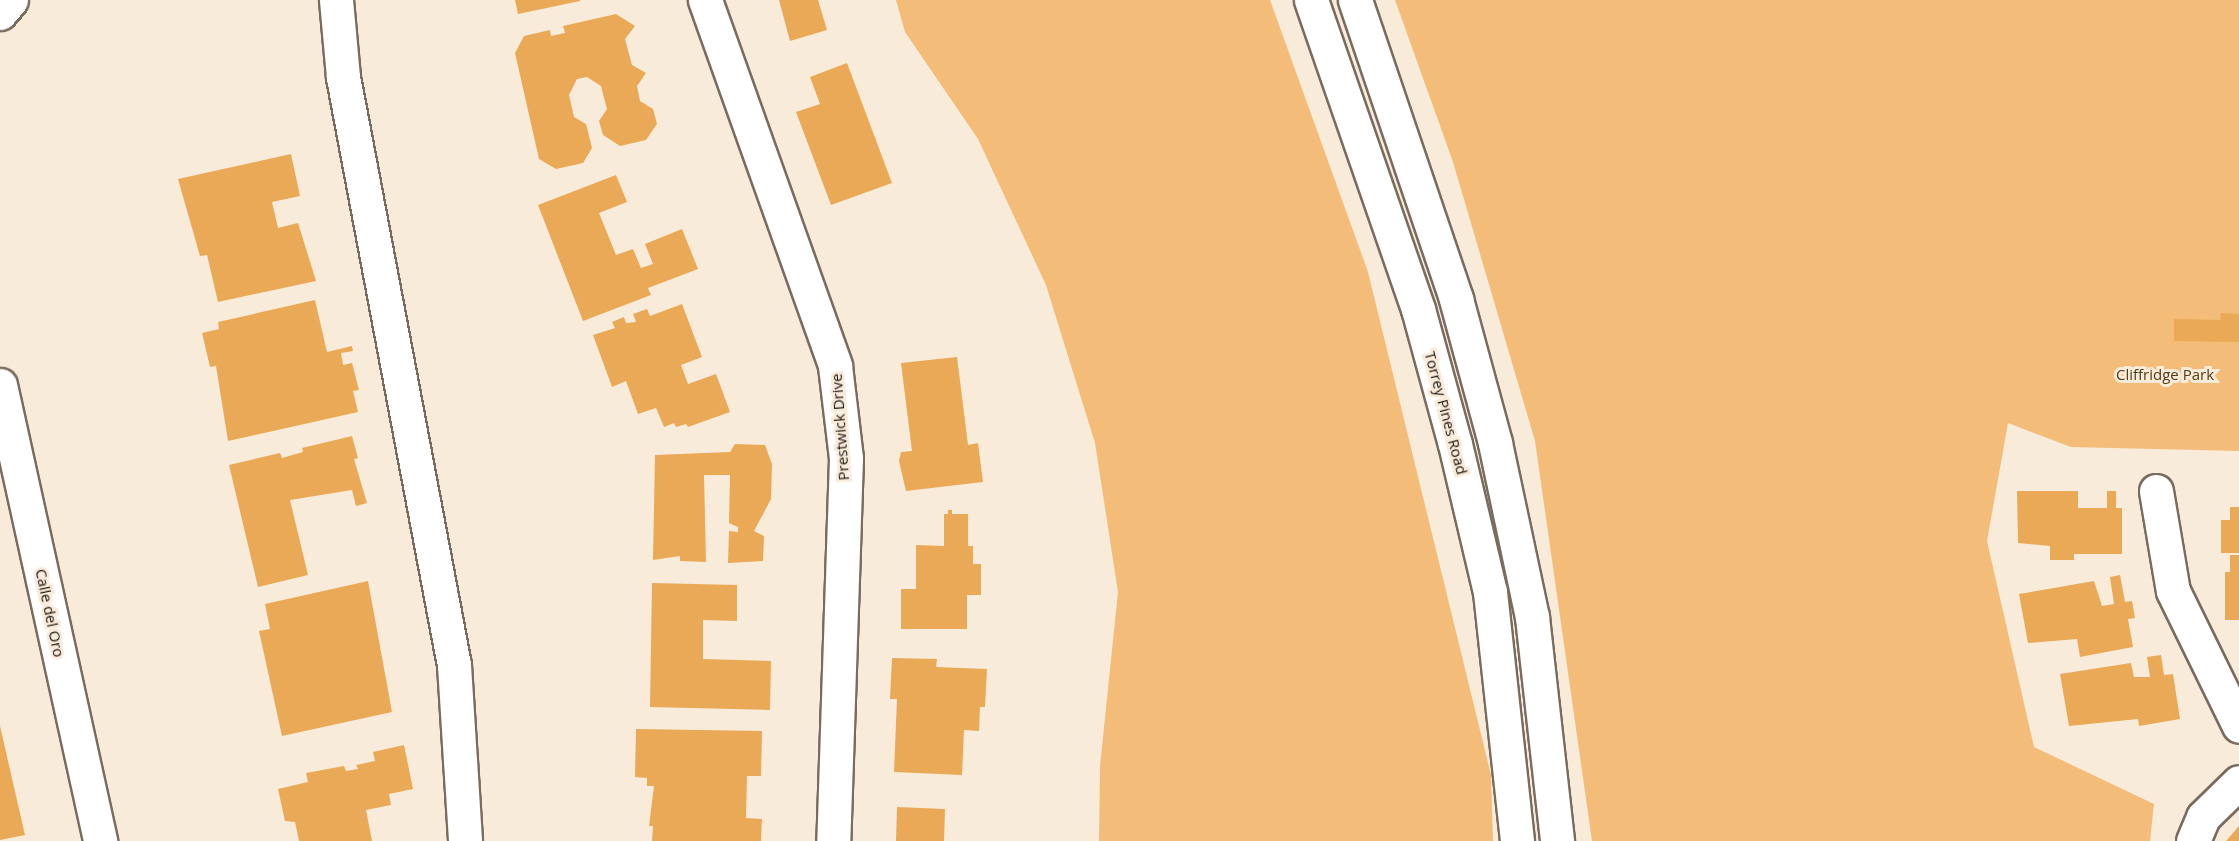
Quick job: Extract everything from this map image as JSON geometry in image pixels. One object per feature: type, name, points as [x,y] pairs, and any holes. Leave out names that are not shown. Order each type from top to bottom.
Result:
[{"type":"street","points":[[0,13],[11,0]]},
{"type":"street","points":[[336,0],[343,77],[452,654],[465,841]]},
{"type":"street","name":"Prestwick Drive","points":[[705,0],[835,366],[846,458],[833,841]]},
{"type":"street","name":"Torrey Pines Road","points":[[1311,0],[1418,309],[1455,444],[1490,592],[1517,841]]},
{"type":"street","points":[[1355,0],[1456,299],[1495,443],[1532,616],[1557,841]]},
{"type":"street","name":"Calle del Oro","points":[[0,385],[100,841]]},
{"type":"street","points":[[2156,491],[2173,591],[2239,726]]},
{"type":"street","points":[[2193,841],[2203,817],[2239,782]]},
{"type":"green space","points":[[896,0],[1270,0],[1368,272],[1491,775],[1493,841],[1099,841],[1100,766],[1118,592],[1095,443],[1046,285],[978,139],[905,32]]},
{"type":"green space","name":"Cliffridge Park","points":[[1395,0],[2239,0],[2239,451],[2071,447],[2008,423],[1987,541],[2034,747],[2154,804],[2150,841],[1592,841],[1535,441],[1453,162]]},
{"type":"building","points":[[515,0],[580,0],[580,1],[518,14]]},
{"type":"building","points":[[779,0],[818,0],[827,30],[790,41]]},
{"type":"building","points":[[616,14],[635,26],[625,39],[632,65],[646,73],[637,86],[640,101],[653,109],[657,124],[646,140],[620,146],[603,135],[599,121],[607,109],[601,86],[587,77],[577,79],[569,95],[574,117],[586,124],[592,148],[583,163],[556,169],[539,159],[515,53],[524,36],[550,30],[551,36],[565,33],[563,26]]},
{"type":"building","points":[[847,63],[892,183],[831,205],[796,112],[820,104],[810,77]]},
{"type":"building","points":[[291,154],[300,196],[272,202],[278,228],[298,223],[316,281],[218,302],[207,255],[200,256],[178,179]]},
{"type":"building","points":[[616,175],[627,202],[599,213],[616,255],[633,249],[641,268],[653,264],[645,244],[682,229],[698,269],[648,288],[651,295],[583,321],[538,205]]},
{"type":"building","points":[[315,300],[327,352],[352,346],[353,351],[341,353],[343,365],[352,363],[359,390],[353,391],[358,412],[228,441],[216,366],[210,367],[202,333],[219,329],[218,322]]},
{"type":"building","points":[[682,304],[702,357],[681,365],[688,384],[716,374],[730,412],[688,427],[686,424],[676,427],[674,423],[664,427],[656,408],[638,414],[626,381],[612,387],[593,335],[615,328],[612,322],[624,317],[626,323],[636,322],[633,314],[647,309],[650,316]]},
{"type":"building","points":[[2221,313],[2239,314],[2239,342],[2174,341],[2174,319],[2220,320]]},
{"type":"building","points":[[957,357],[968,445],[978,443],[983,482],[906,491],[899,461],[901,452],[912,451],[901,363]]},
{"type":"building","points":[[352,436],[358,458],[354,459],[367,503],[356,506],[352,490],[290,500],[308,575],[258,587],[229,465],[280,453],[282,458],[303,452],[302,448]]},
{"type":"building","points":[[735,444],[765,445],[772,464],[771,499],[754,531],[764,536],[763,561],[728,563],[729,531],[738,532],[738,527],[729,523],[730,475],[704,475],[706,562],[680,561],[680,556],[653,560],[655,455],[730,452]]},
{"type":"building","points":[[2017,491],[2078,491],[2078,508],[2107,508],[2107,491],[2116,491],[2116,508],[2122,508],[2122,554],[2074,554],[2074,560],[2050,560],[2050,546],[2018,543]]},
{"type":"building","points":[[2230,507],[2239,507],[2239,553],[2221,553],[2221,520],[2230,520]]},
{"type":"building","points":[[948,510],[952,510],[952,514],[968,514],[968,546],[973,546],[973,564],[981,564],[981,595],[967,595],[967,629],[901,629],[901,589],[916,589],[916,545],[944,546],[944,514],[948,514]]},
{"type":"building","points":[[2230,555],[2239,555],[2239,620],[2225,620],[2225,572],[2230,572]]},
{"type":"building","points":[[2120,575],[2125,602],[2132,601],[2135,618],[2128,619],[2133,647],[2080,657],[2077,639],[2028,643],[2019,594],[2094,581],[2102,606],[2114,604],[2110,577]]},
{"type":"building","points":[[368,581],[392,712],[282,736],[259,631],[270,629],[265,604]]},
{"type":"building","points":[[652,583],[737,585],[737,621],[703,620],[703,659],[771,661],[770,710],[650,707]]},
{"type":"building","points":[[2161,655],[2164,675],[2173,674],[2180,719],[2139,726],[2138,719],[2069,726],[2060,674],[2131,663],[2134,677],[2150,677],[2147,657]]},
{"type":"building","points":[[892,658],[937,659],[936,667],[987,669],[985,707],[980,707],[979,731],[964,730],[962,775],[894,772],[897,699],[890,699]]},
{"type":"building","points":[[0,726],[25,835],[0,840]]},
{"type":"building","points":[[636,729],[762,731],[761,776],[747,776],[746,818],[762,819],[761,841],[652,841],[653,826],[649,826],[654,786],[647,786],[647,778],[635,777]]},
{"type":"building","points":[[404,745],[413,789],[389,794],[391,805],[366,810],[372,841],[299,841],[295,822],[285,821],[278,789],[308,782],[306,773],[344,766],[346,771],[358,769],[356,765],[375,761],[373,752]]},
{"type":"building","points":[[897,807],[945,809],[944,841],[896,841]]},
{"type":"building","points":[[2239,826],[2239,841],[2226,841]]}]
